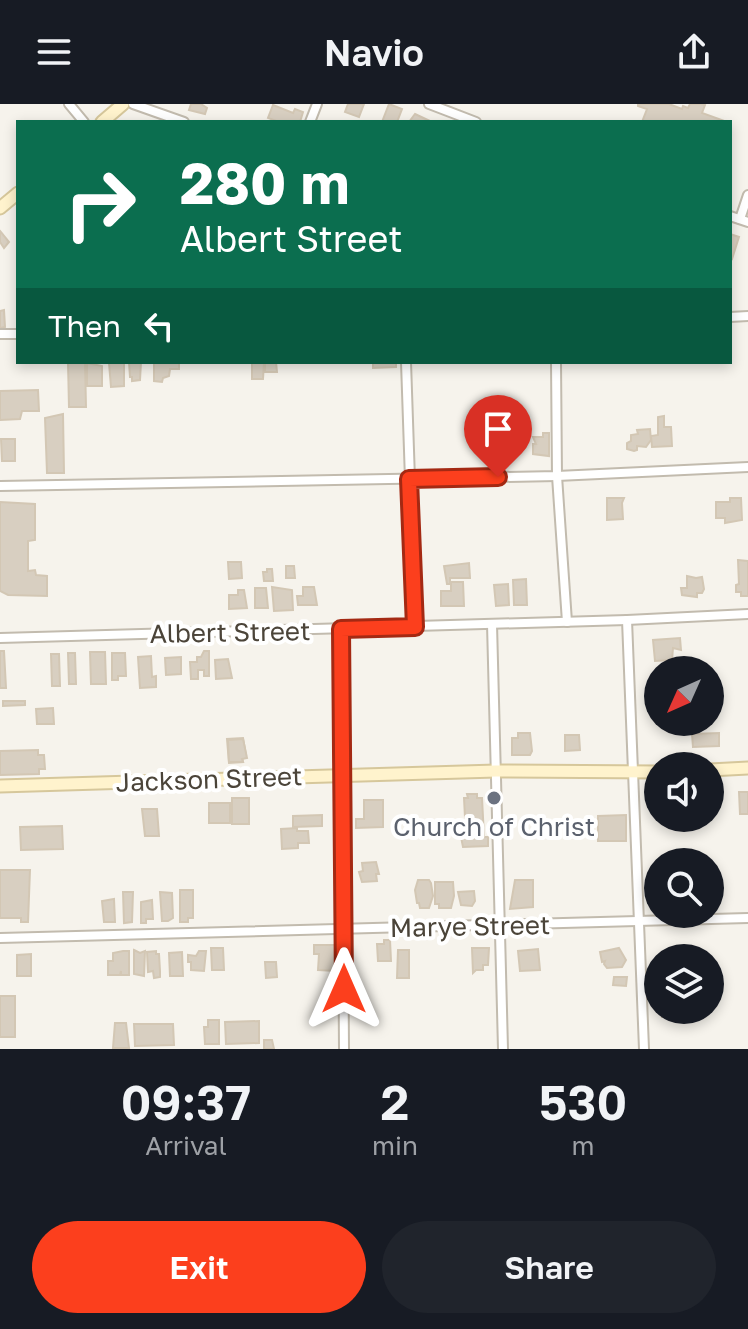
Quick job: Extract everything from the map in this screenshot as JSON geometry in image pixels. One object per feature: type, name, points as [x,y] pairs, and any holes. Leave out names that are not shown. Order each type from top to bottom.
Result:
[{"type":"main road","points":[[104,120],[123,104]]},
{"type":"main road","points":[[0,208],[16,195]]},
{"type":"main road","points":[[724,769],[748,768]]},
{"type":"main road","name":"Jackson Street","points":[[0,786],[496,771],[644,773]]},
{"type":"street","points":[[69,104],[82,120]]},
{"type":"street","points":[[133,104],[178,120]]},
{"type":"street","points":[[429,104],[471,120]]},
{"type":"street","points":[[739,219],[748,195]]},
{"type":"street","points":[[406,364],[415,627]]},
{"type":"street","points":[[556,364],[557,476],[567,622]]},
{"type":"street","points":[[0,486],[557,476],[748,467]]},
{"type":"street","name":"Albert Street","points":[[0,638],[748,614]]},
{"type":"street","points":[[627,620],[644,1049]]},
{"type":"street","points":[[492,624],[503,1049]]},
{"type":"street","points":[[341,629],[344,1049]]},
{"type":"street","name":"Marye Street","points":[[0,938],[748,918]]},
{"type":"building","points":[[191,104],[201,104],[207,108],[205,114],[189,110]]},
{"type":"building","points":[[348,104],[364,104],[359,117],[345,112]]},
{"type":"building","points":[[389,104],[402,109],[398,120],[383,120]]},
{"type":"building","points":[[669,104],[682,109],[690,104],[701,104],[705,105],[702,113],[721,120],[643,120],[647,109],[638,106]]},
{"type":"building","points":[[273,105],[293,113],[295,109],[303,112],[301,120],[268,118]]},
{"type":"building","points":[[415,114],[428,120],[410,120]]},
{"type":"building","points":[[0,231],[9,242],[4,248],[0,242]]},
{"type":"building","points":[[732,235],[739,237],[732,259]]},
{"type":"building","points":[[4,310],[5,327],[0,328],[0,311]]},
{"type":"building","points":[[68,364],[85,364],[86,407],[69,407]]},
{"type":"building","points":[[87,364],[102,366],[102,386],[87,386]]},
{"type":"building","points":[[109,364],[124,364],[124,386],[111,387]]},
{"type":"building","points":[[129,364],[141,364],[140,380],[132,381]]},
{"type":"building","points":[[154,364],[179,364],[179,369],[170,369],[169,376],[162,382],[154,381]]},
{"type":"building","points":[[252,364],[264,364],[263,379],[252,379]]},
{"type":"building","points":[[265,364],[276,364],[277,372],[265,372]]},
{"type":"building","points":[[373,364],[396,364],[396,367],[373,368]]},
{"type":"building","points":[[38,390],[39,411],[22,411],[20,419],[0,420],[0,391]]},
{"type":"building","points":[[63,414],[64,473],[47,473],[45,418]]},
{"type":"building","points":[[664,416],[664,427],[671,427],[672,446],[652,447],[651,436],[658,435],[658,417]]},
{"type":"building","points":[[650,429],[651,440],[646,447],[637,446],[634,451],[627,449],[631,435],[638,434],[637,430]]},
{"type":"building","points":[[543,433],[549,433],[549,456],[533,454],[533,444],[536,444],[533,437],[543,437]]},
{"type":"building","points":[[1,439],[15,439],[15,461],[2,461]]},
{"type":"building","points":[[607,498],[624,498],[623,519],[607,520]]},
{"type":"building","points":[[730,498],[741,498],[742,520],[725,523],[725,518],[716,518],[716,502],[730,502]]},
{"type":"building","points":[[0,502],[35,504],[35,540],[28,541],[28,571],[35,570],[36,575],[47,576],[47,596],[8,595],[0,591]]},
{"type":"building","points":[[738,560],[748,561],[748,596],[736,592],[736,585],[739,584]]},
{"type":"building","points":[[228,562],[241,562],[242,578],[229,579]]},
{"type":"building","points":[[469,563],[470,578],[450,578],[450,584],[447,584],[444,566]]},
{"type":"building","points":[[286,566],[294,566],[295,578],[286,578]]},
{"type":"building","points":[[272,569],[273,581],[264,581],[263,572]]},
{"type":"building","points":[[687,576],[702,577],[704,589],[702,593],[697,593],[697,597],[682,595],[681,588],[687,588]]},
{"type":"building","points":[[526,579],[527,605],[514,605],[513,580]]},
{"type":"building","points":[[451,582],[463,582],[464,606],[441,606],[441,591],[451,591]]},
{"type":"building","points":[[508,584],[509,605],[496,606],[494,585]]},
{"type":"building","points":[[272,587],[292,590],[293,610],[274,611]]},
{"type":"building","points":[[303,587],[314,587],[317,605],[298,605],[297,596],[303,596]]},
{"type":"building","points":[[255,588],[266,588],[268,608],[255,608]]},
{"type":"building","points":[[238,590],[244,590],[247,608],[229,609],[229,595],[238,595]]},
{"type":"building","points":[[680,638],[681,650],[673,648],[672,656],[655,656],[653,640]]},
{"type":"building","points":[[0,651],[4,651],[6,688],[0,688]]},
{"type":"building","points":[[204,651],[209,651],[209,676],[204,676],[204,670],[198,670],[198,679],[191,679],[190,662],[197,662],[197,657],[201,657]]},
{"type":"building","points":[[90,652],[105,652],[106,684],[91,684]]},
{"type":"building","points":[[68,653],[75,653],[76,684],[69,684]]},
{"type":"building","points":[[112,653],[125,653],[126,676],[118,676],[118,680],[112,680]]},
{"type":"building","points":[[51,654],[59,654],[60,686],[52,686]]},
{"type":"building","points":[[151,656],[156,687],[140,688],[138,657]]},
{"type":"building","points":[[181,657],[181,674],[166,675],[165,658]]},
{"type":"building","points":[[228,659],[232,678],[216,679],[215,660]]},
{"type":"building","points":[[3,701],[25,701],[25,705],[3,706]]},
{"type":"building","points":[[53,708],[54,724],[37,724],[36,709]]},
{"type":"building","points":[[518,733],[530,733],[530,755],[512,755],[512,738],[518,738]]},
{"type":"building","points":[[565,735],[579,735],[580,750],[565,751]]},
{"type":"building","points":[[692,736],[719,736],[719,746],[693,747]]},
{"type":"building","points":[[243,738],[246,755],[242,756],[243,762],[229,763],[227,739]]},
{"type":"building","points":[[243,739],[247,758],[242,759],[243,762],[229,762],[228,740]]},
{"type":"building","points":[[38,750],[38,755],[44,755],[45,769],[39,769],[39,774],[0,775],[0,751]]},
{"type":"building","points":[[739,792],[748,792],[748,814],[740,814]]},
{"type":"building","points":[[467,794],[477,794],[477,798],[482,798],[484,837],[488,837],[488,846],[463,847],[461,837],[466,837],[464,798],[468,798]]},
{"type":"building","points":[[232,798],[249,798],[249,824],[232,824]]},
{"type":"building","points":[[364,800],[383,800],[383,827],[356,828],[356,819],[364,819]]},
{"type":"building","points":[[209,803],[230,803],[230,823],[209,823]]},
{"type":"building","points":[[142,809],[157,809],[159,836],[145,836]]},
{"type":"building","points":[[322,815],[322,826],[293,827],[293,816]]},
{"type":"building","points":[[626,815],[626,841],[598,841],[598,816]]},
{"type":"building","points":[[62,826],[63,849],[21,850],[20,827]]},
{"type":"building","points":[[297,828],[297,831],[308,831],[309,843],[298,843],[298,848],[282,849],[281,829]]},
{"type":"building","points":[[376,862],[377,881],[362,882],[359,872],[363,871],[362,863]]},
{"type":"building","points":[[0,870],[30,870],[28,922],[21,922],[21,918],[0,918]]},
{"type":"building","points":[[418,880],[429,880],[431,883],[433,896],[429,908],[420,908],[417,903],[415,890]]},
{"type":"building","points":[[515,880],[533,880],[533,907],[510,909]]},
{"type":"building","points":[[435,882],[453,882],[451,908],[439,908],[439,904],[435,904]]},
{"type":"building","points":[[180,890],[193,890],[193,918],[188,918],[188,922],[180,922]]},
{"type":"building","points":[[474,891],[472,906],[461,905],[458,892]]},
{"type":"building","points":[[123,892],[133,892],[132,922],[124,923]]},
{"type":"building","points":[[160,892],[172,893],[173,918],[168,921],[162,921]]},
{"type":"building","points":[[114,899],[115,922],[104,922],[102,901]]},
{"type":"building","points":[[152,900],[153,919],[141,923],[141,902]]},
{"type":"building","points":[[384,940],[390,940],[391,961],[378,961],[377,944],[384,944]]},
{"type":"building","points":[[314,945],[337,945],[336,971],[318,970],[319,954],[314,954]]},
{"type":"building","points":[[211,948],[223,948],[224,970],[212,970]]},
{"type":"building","points":[[472,948],[489,948],[488,965],[473,973]]},
{"type":"building","points":[[619,948],[626,960],[622,967],[607,968],[600,952]]},
{"type":"building","points":[[538,949],[540,970],[520,971],[518,951]]},
{"type":"building","points":[[134,950],[140,953],[145,951],[144,976],[134,974]]},
{"type":"building","points":[[398,950],[409,950],[409,978],[397,978]]},
{"type":"building","points":[[129,951],[129,975],[121,975],[121,971],[120,975],[108,975],[108,961],[113,961],[113,953]]},
{"type":"building","points":[[156,951],[159,954],[160,977],[154,978],[153,971],[148,972],[147,952]]},
{"type":"building","points":[[199,951],[206,951],[204,971],[191,970],[188,955],[196,956]]},
{"type":"building","points":[[182,952],[183,976],[170,976],[169,953]]},
{"type":"building","points":[[31,954],[31,976],[17,976],[17,955]]},
{"type":"building","points":[[265,962],[276,962],[277,977],[266,978]]},
{"type":"building","points":[[614,977],[627,977],[626,986],[613,985]]},
{"type":"building","points":[[0,996],[15,996],[15,1037],[0,1037]]},
{"type":"building","points":[[208,1020],[219,1020],[219,1044],[205,1044],[204,1027],[208,1027]]},
{"type":"building","points":[[259,1021],[259,1043],[226,1044],[225,1022]]},
{"type":"building","points":[[115,1023],[126,1023],[129,1048],[113,1048]]},
{"type":"building","points":[[134,1024],[173,1024],[174,1045],[135,1046]]},
{"type":"building","points":[[264,1040],[272,1040],[274,1049],[264,1049]]},
{"type":"place","name":"Church of Christ","points":[[494,798]]},
{"type":"route","points":[[344,989],[341,629],[415,627],[409,479],[498,477]]}]
